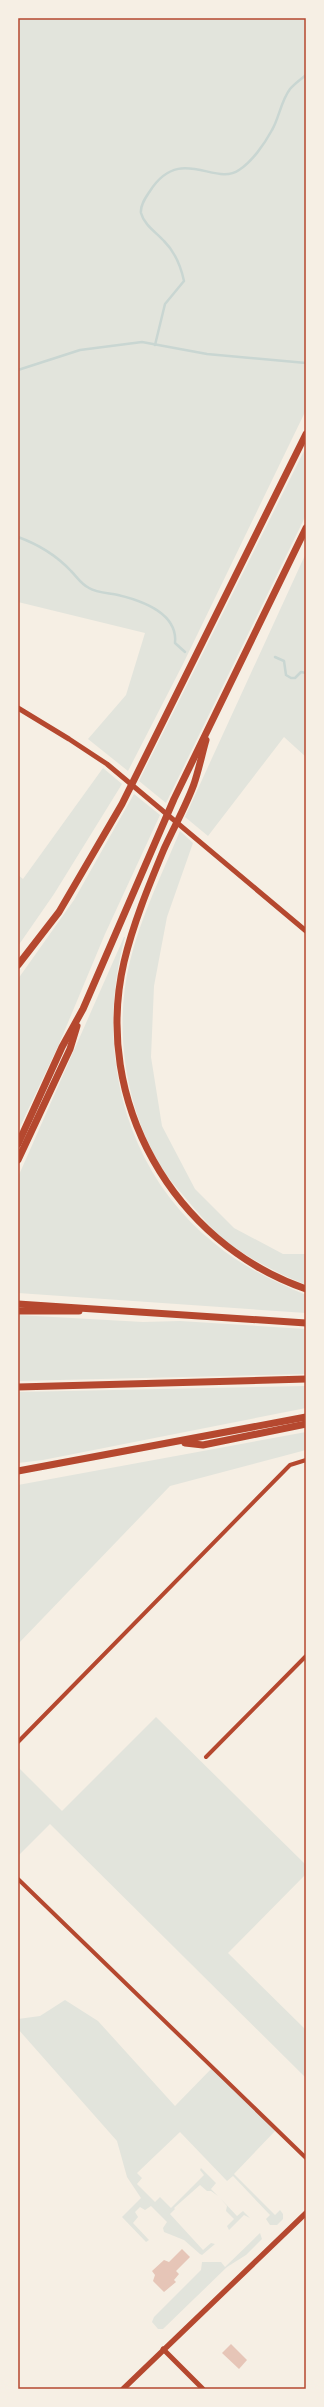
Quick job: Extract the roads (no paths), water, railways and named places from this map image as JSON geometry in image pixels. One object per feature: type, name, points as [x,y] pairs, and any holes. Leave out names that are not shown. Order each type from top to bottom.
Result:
[{"type":"highway","points":[[18,965],[59,912],[122,804],[306,434]]},
{"type":"highway","points":[[18,1160],[70,1048],[83,1009],[171,806],[306,528]]},
{"type":"highway","points":[[212,719],[194,784],[164,849],[124,961],[118,1003],[117,1030],[122,1078],[128,1103],[143,1143],[155,1166],[185,1208],[209,1233],[246,1261],[306,1289]]},
{"type":"highway","points":[[18,1144],[62,1047],[83,1009]]},
{"type":"highway","points":[[18,1304],[306,1323]]},
{"type":"highway","points":[[18,1311],[54,1313],[113,1310]]},
{"type":"highway","points":[[18,1387],[306,1379]]},
{"type":"highway","points":[[18,1471],[306,1417]]},
{"type":"highway","points":[[177,1442],[204,1445],[306,1424]]},
{"type":"main road","points":[[123,2389],[306,2213]]},
{"type":"street","points":[[18,708],[69,739],[106,764],[306,931]]},
{"type":"street","points":[[18,1742],[290,1465],[306,1460]]},
{"type":"street","points":[[206,1757],[306,1656]]},
{"type":"street","points":[[18,1879],[306,2158]]},
{"type":"street","points":[[163,2349],[203,2389]]},
{"type":"waterway","points":[[155,345],[165,304],[184,281],[179,265],[171,250],[148,225],[141,213],[142,204],[145,198],[161,177],[173,170],[185,168],[219,174],[230,174],[244,167],[258,152],[269,135],[284,99],[290,89],[306,75]]},
{"type":"waterway","points":[[18,370],[80,350],[142,342],[207,354],[306,363]]},
{"type":"waterway","points":[[18,537],[33,543],[53,555],[89,588],[103,593],[118,595],[138,601],[157,610],[165,616],[171,624],[175,643],[185,652]]},
{"type":"waterway","points":[[275,657],[284,661],[286,675],[291,678],[295,678],[301,672],[306,673]]}]
